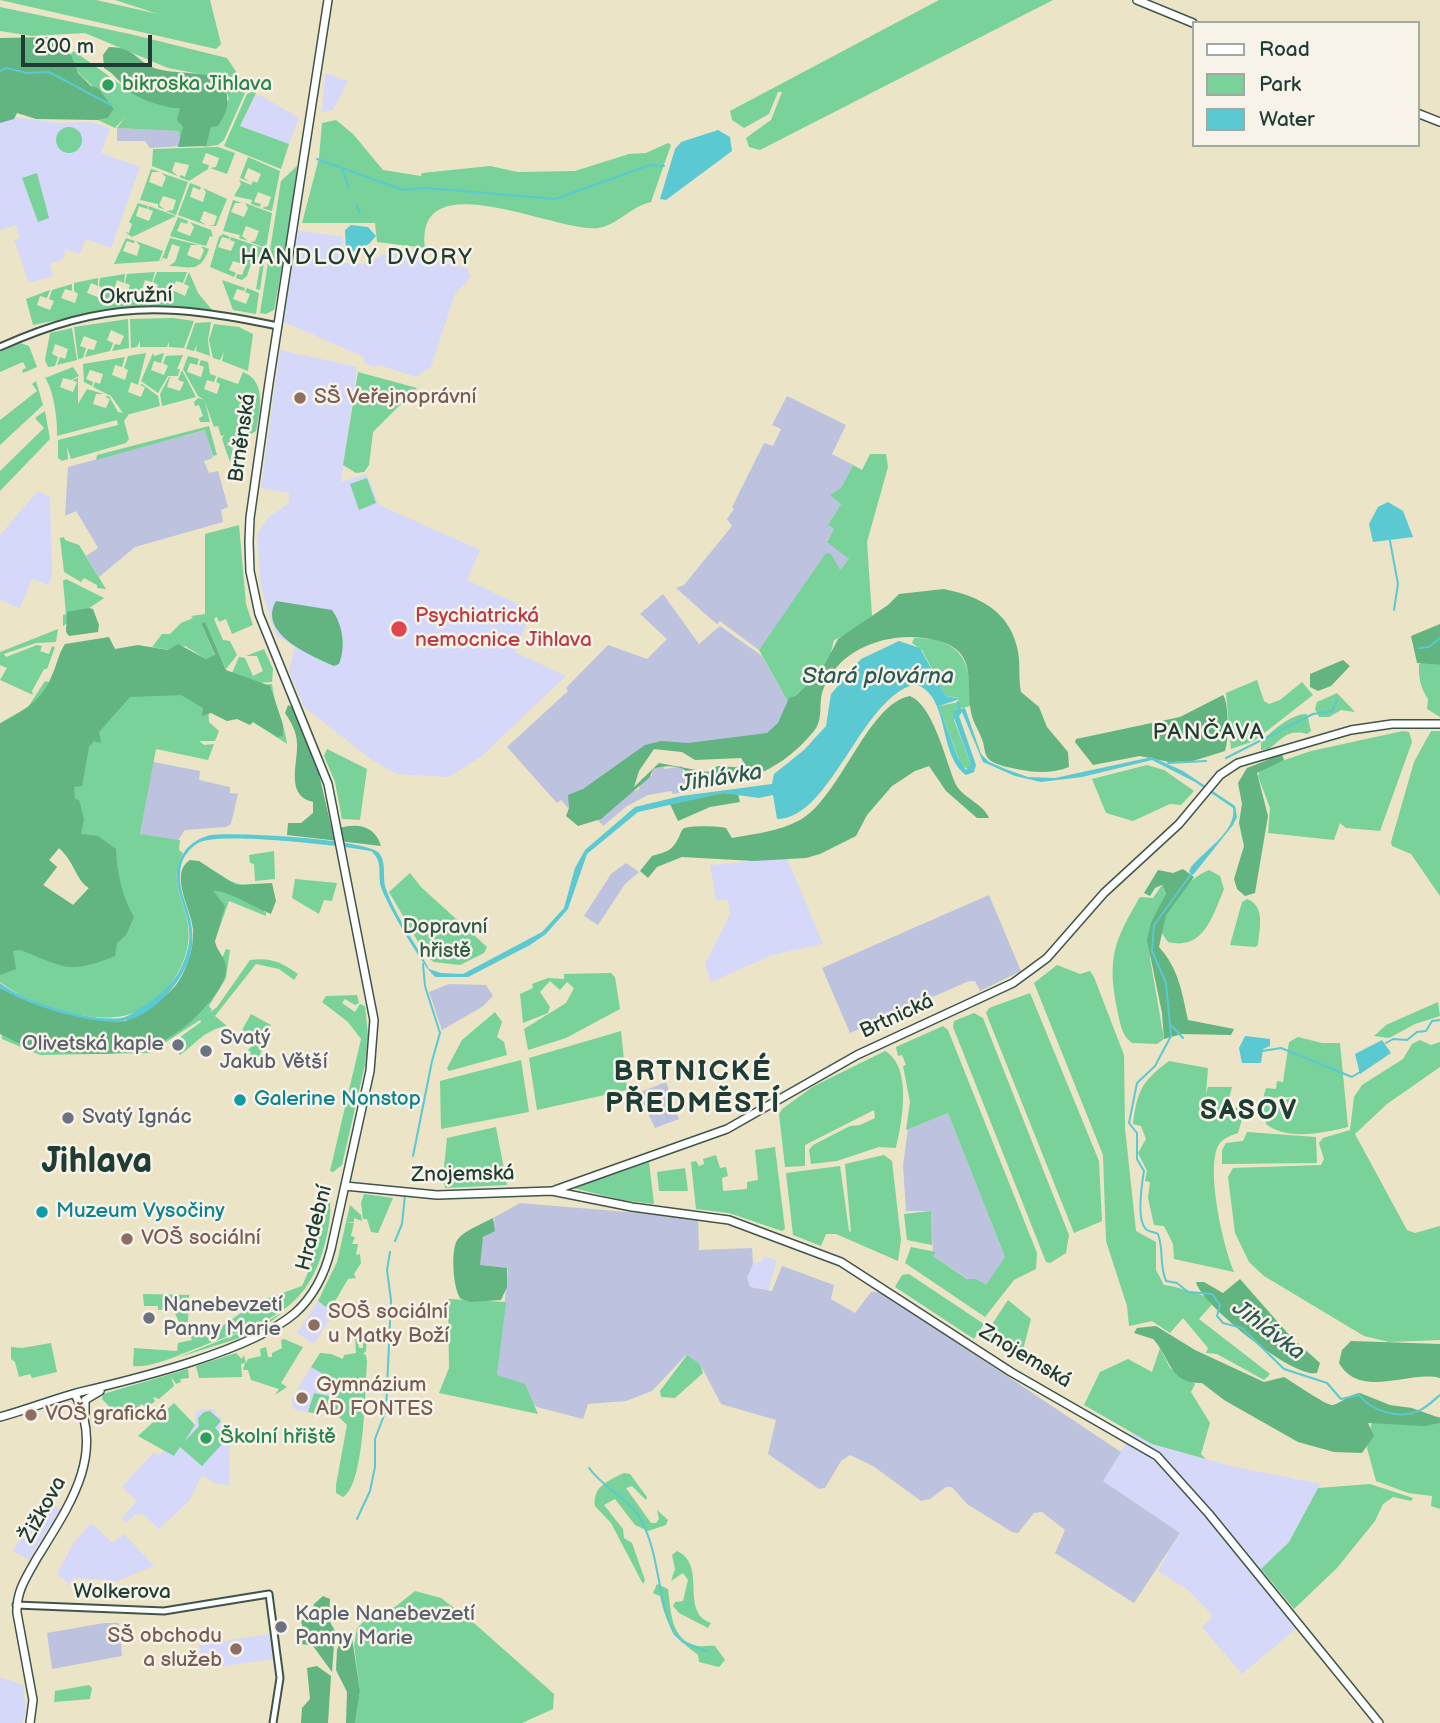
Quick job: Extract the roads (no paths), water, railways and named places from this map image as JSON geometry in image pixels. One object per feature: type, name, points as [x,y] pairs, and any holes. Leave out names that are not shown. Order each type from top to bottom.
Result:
[{"type":"main road","name":"Brněnská","points":[[328,0],[250,518],[250,571],[259,614],[319,758],[336,819],[364,954]]},
{"type":"main road","points":[[1137,0],[1192,23]]},
{"type":"main road","points":[[1419,114],[1440,122]]},
{"type":"main road","name":"Brtnická","points":[[552,1191],[727,1129],[857,1055],[1013,983],[1047,958],[1104,893],[1165,838],[1212,785],[1230,768],[1249,758],[1331,734],[1391,724],[1440,724]]},
{"type":"main road","name":"Hradební","points":[[0,1417],[234,1346],[276,1327],[296,1312],[324,1274],[373,1046],[374,1020],[364,954]]},
{"type":"main road","name":"Znojemská","points":[[566,1185],[582,1196]]},
{"type":"main road","name":"Znojemská","points":[[345,1186],[425,1195],[552,1191],[632,1207],[729,1220],[832,1257],[1011,1372],[1150,1451],[1189,1490],[1379,1723]]},
{"type":"main road","points":[[86,1425],[84,1403],[87,1398],[133,1377]]},
{"type":"main road","name":"Žižkova","points":[[16,1605],[24,1580],[79,1486],[87,1458],[86,1425],[75,1394]]},
{"type":"main road","points":[[16,1605],[33,1700],[30,1723]]},
{"type":"street","name":"Okružní","points":[[0,346],[80,316],[131,309],[174,309],[278,326]]},
{"type":"street","name":"Wolkerova","points":[[16,1605],[168,1610],[269,1594],[280,1678],[273,1723]]},
{"type":"water","points":[[718,130],[730,137],[732,151],[666,200],[660,199],[675,149],[681,142]]},
{"type":"water","points":[[351,225],[368,227],[376,236],[369,244],[351,253],[346,250],[345,230]]},
{"type":"water","points":[[1388,502],[1403,511],[1413,537],[1373,542],[1369,524],[1378,507]]},
{"type":"water","name":"Stará plovárna","points":[[899,641],[920,648],[946,696],[960,699],[939,706],[958,758],[966,770],[971,765],[953,715],[956,710],[965,708],[981,754],[989,762],[1028,777],[1055,778],[1152,757],[1183,771],[1235,806],[1237,817],[1233,825],[1193,875],[1189,872],[1191,867],[1230,825],[1233,808],[1195,782],[1152,760],[1082,777],[1041,782],[1015,776],[983,762],[962,712],[959,716],[976,765],[974,772],[966,775],[951,754],[934,700],[926,690],[915,684],[895,694],[878,711],[830,780],[814,800],[796,814],[777,819],[773,795],[759,798],[723,793],[638,812],[587,854],[568,909],[546,934],[468,977],[436,977],[431,972],[423,962],[384,895],[379,864],[371,851],[229,838],[198,843],[187,852],[183,860],[180,882],[192,926],[192,947],[184,971],[176,983],[158,1004],[147,1012],[123,1021],[95,1020],[42,1007],[0,988],[0,983],[41,1003],[93,1017],[126,1017],[150,1002],[166,989],[178,973],[189,943],[187,919],[177,885],[179,862],[185,851],[196,841],[211,835],[225,834],[326,840],[369,848],[379,853],[390,899],[429,969],[441,973],[463,974],[542,932],[564,908],[575,868],[585,850],[635,807],[681,796],[772,784],[774,774],[804,750],[826,726],[831,694],[861,659]]},
{"type":"water","points":[[1245,1036],[1270,1039],[1270,1046],[1263,1049],[1261,1063],[1242,1063],[1239,1048]]},
{"type":"water","points":[[1382,1040],[1391,1053],[1360,1074],[1355,1054]]},
{"type":"waterway","points":[[0,71],[6,68],[27,73],[49,72],[111,105]]},
{"type":"waterway","points":[[317,159],[403,190],[427,188],[555,199],[650,165],[664,166]]},
{"type":"waterway","points":[[342,169],[349,188]]},
{"type":"waterway","points":[[356,204],[360,214]]},
{"type":"waterway","points":[[1390,541],[1398,584],[1394,610]]},
{"type":"waterway","points":[[1419,648],[1429,647],[1440,638]]},
{"type":"waterway","points":[[1226,758],[1313,714],[1332,711],[1337,700]]},
{"type":"waterway","points":[[958,702],[959,710]]},
{"type":"waterway","points":[[1168,763],[1206,761]]},
{"type":"waterway","name":"Jihlávka","points":[[1192,873],[1154,925],[1152,951],[1166,983],[1171,1036],[1155,1066],[1137,1083],[1129,1123],[1137,1133],[1137,1159],[1144,1171],[1142,1219],[1147,1230],[1158,1234],[1166,1281],[1177,1283],[1188,1292],[1212,1294],[1220,1305],[1217,1316],[1223,1323],[1242,1328],[1284,1369],[1327,1383],[1341,1399],[1359,1395],[1379,1410],[1405,1414],[1422,1409],[1440,1395]]},
{"type":"waterway","points":[[413,1156],[440,1033],[425,986],[423,964]]},
{"type":"waterway","points":[[1386,1043],[1393,1039],[1407,1040],[1417,1032],[1426,1031],[1432,1021],[1440,1020]]},
{"type":"waterway","points":[[1172,1026],[1183,1038]]},
{"type":"waterway","points":[[1262,1051],[1281,1048],[1352,1077],[1360,1072]]},
{"type":"waterway","points":[[395,1241],[402,1224],[405,1195]]},
{"type":"waterway","points":[[357,1519],[370,1491],[375,1467],[375,1439],[386,1410],[391,1300],[387,1270],[390,1252]]},
{"type":"waterway","points":[[589,1468],[631,1506],[642,1522],[648,1535],[664,1606],[674,1633],[683,1642],[708,1652]]},
{"type":"place","name":"bikroska Jihlava","points":[[108,85]]},
{"type":"place","name":"SŠ Veřejnoprávní","points":[[300,398]]},
{"type":"place","name":"Psychiatrická nemocnice Jihlava","points":[[399,629]]},
{"type":"place","name":"Olivetská kaple","points":[[178,1045]]},
{"type":"place","name":"Svatý Jakub Větší","points":[[206,1051]]},
{"type":"place","name":"Galerine Nonstop","points":[[240,1100]]},
{"type":"place","name":"Svatý Ignác","points":[[68,1118]]},
{"type":"place","name":"Muzeum Vysočiny","points":[[42,1212]]},
{"type":"place","name":"VOŠ sociální","points":[[127,1239]]},
{"type":"place","name":"Nanebevzetí Panny Marie","points":[[149,1318]]},
{"type":"place","name":"SOŠ sociální u Matky Boží","points":[[314,1325]]},
{"type":"place","name":"Gymnázium AD FONTES","points":[[302,1398]]},
{"type":"place","name":"VOŠ grafická","points":[[31,1415]]},
{"type":"place","name":"Školní hřiště","points":[[206,1438]]},
{"type":"place","name":"Kaple Nanebevzetí Panny Marie","points":[[281,1627]]},
{"type":"place","name":"SŠ obchodu a služeb","points":[[236,1649]]},
{"type":"district","name":"HANDLOVY DVORY","points":[[357,258]]},
{"type":"district","name":"PANČAVA","points":[[1209,733]]},
{"type":"district","name":"BRTNICKÉ PŘEDMĚSTÍ","points":[[693,1089]]},
{"type":"district","name":"SASOV","points":[[1249,1112]]},
{"type":"district","name":"Jihlava","points":[[97,1163]]},
{"type":"park label","name":"Dopravní hřistě","points":[[445,940]]}]
